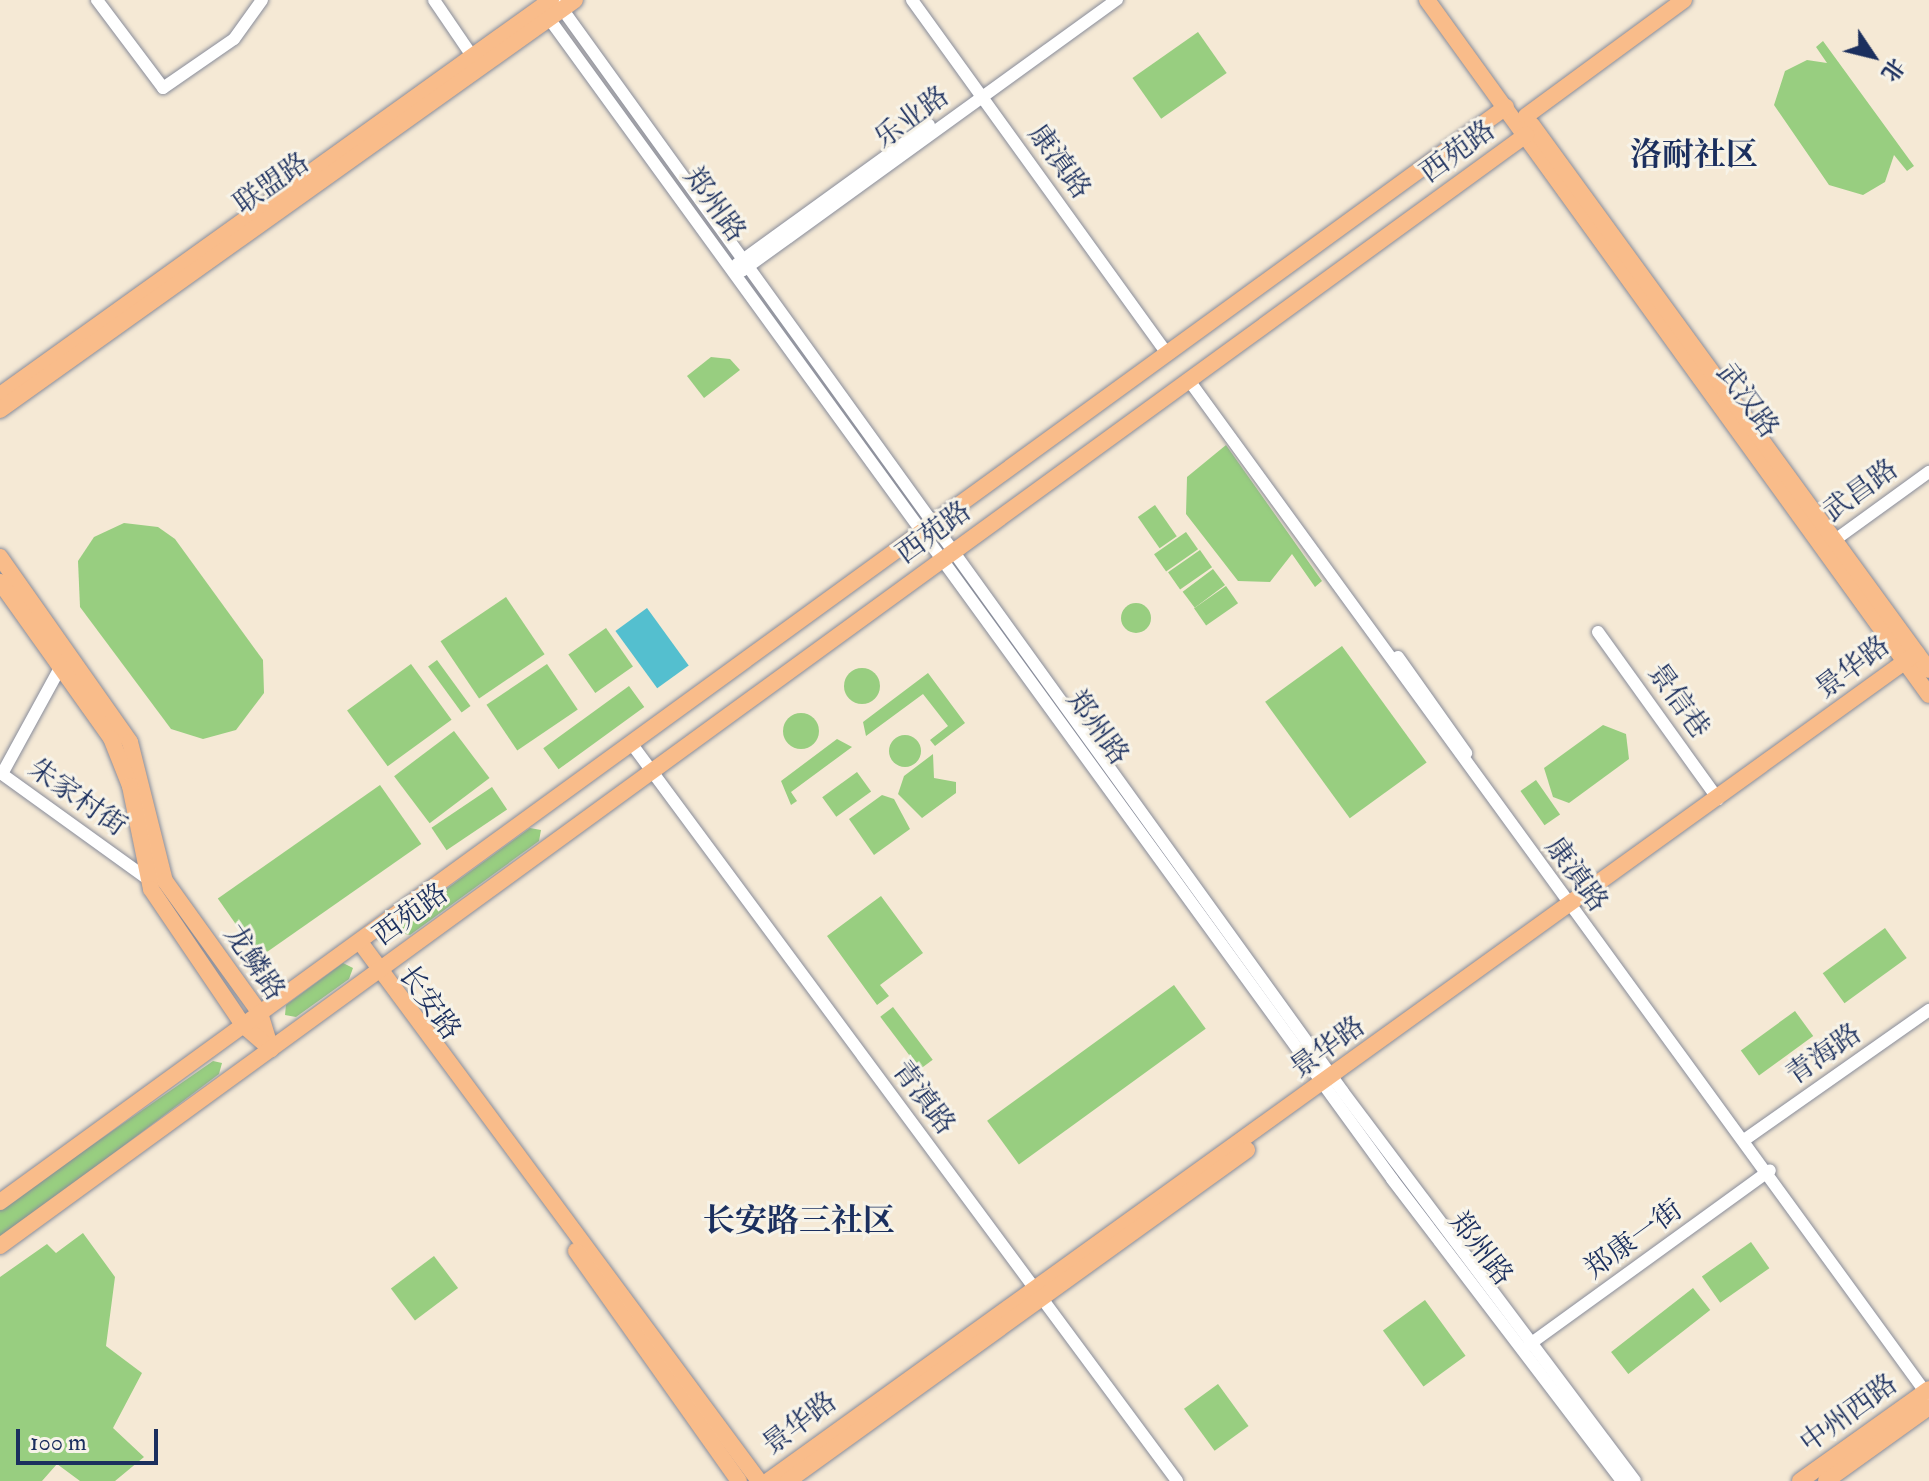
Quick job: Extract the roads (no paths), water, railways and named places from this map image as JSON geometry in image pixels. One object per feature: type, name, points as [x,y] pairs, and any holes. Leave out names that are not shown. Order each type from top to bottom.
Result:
[{"type":"main road","name":"武汉路","points":[[1427,0],[1917,663],[1929,695]]},
{"type":"main road","name":"武汉路","points":[[1439,0],[1526,116],[1828,544]]},
{"type":"main road","points":[[1526,116],[1684,0]]},
{"type":"main road","name":"联盟路","points":[[0,395],[472,56],[553,5]]},
{"type":"main road","name":"联盟路","points":[[0,410],[553,5]]},
{"type":"main road","name":"西苑路","points":[[0,1202],[1506,107],[1526,116],[1526,135],[0,1246]]},
{"type":"main road","name":"龙鳞路","points":[[0,557],[130,742],[165,881],[260,1013],[271,1049]]},
{"type":"main road","name":"龙鳞路","points":[[0,582],[125,768],[145,877],[243,1025],[271,1049]]},
{"type":"main road","name":"景华路","points":[[1575,908],[1718,799],[1917,663]]},
{"type":"main road","name":"景华路","points":[[768,1481],[1331,1084],[1917,663]]},
{"type":"main road","name":"长安路","points":[[360,942],[739,1481]]},
{"type":"main road","name":"长安路","points":[[379,971],[759,1481]]},
{"type":"main road","name":"景华路","points":[[788,1481],[1038,1292]]},
{"type":"main road","name":"中州西路","points":[[1800,1481],[1928,1394]]},
{"type":"main road","name":"中州西路","points":[[1826,1481],[1928,1394]]},
{"type":"street","points":[[97,0],[163,88],[234,39],[262,0]]},
{"type":"street","points":[[434,0],[472,56]]},
{"type":"street","name":"康滇路","points":[[912,0],[984,91]]},
{"type":"street","name":"康滇路","points":[[922,0],[1170,349]]},
{"type":"street","name":"乐业路","points":[[984,91],[1102,0]]},
{"type":"street","name":"乐业路","points":[[739,268],[984,91],[1117,0]]},
{"type":"street","name":"郑州路","points":[[553,5],[739,268],[1331,1084],[1635,1481]]},
{"type":"street","name":"康滇路","points":[[1192,377],[1928,1394]]},
{"type":"street","name":"武昌路","points":[[1828,544],[1929,472]]},
{"type":"street","name":"景信巷","points":[[1598,632],[1718,799]]},
{"type":"street","name":"朱家村街","points":[[60,668],[2,774],[145,877]]},
{"type":"street","name":"青滇路","points":[[631,743],[1177,1481]]},
{"type":"street","name":"康滇路","points":[[1575,908],[1747,1138],[1768,1172]]},
{"type":"street","name":"青海路","points":[[1747,1138],[1929,1010]]},
{"type":"street","name":"郑康一街","points":[[1530,1345],[1768,1172]]},
{"type":"street","name":"郑州路","points":[[1530,1345],[1622,1481]]},
{"type":"water","points":[[647,608],[689,665],[657,688],[615,631]]},
{"type":"district","name":"洛耐社区","points":[[1694,155]]},
{"type":"district","name":"长安路三社区","points":[[799,1221]]}]
